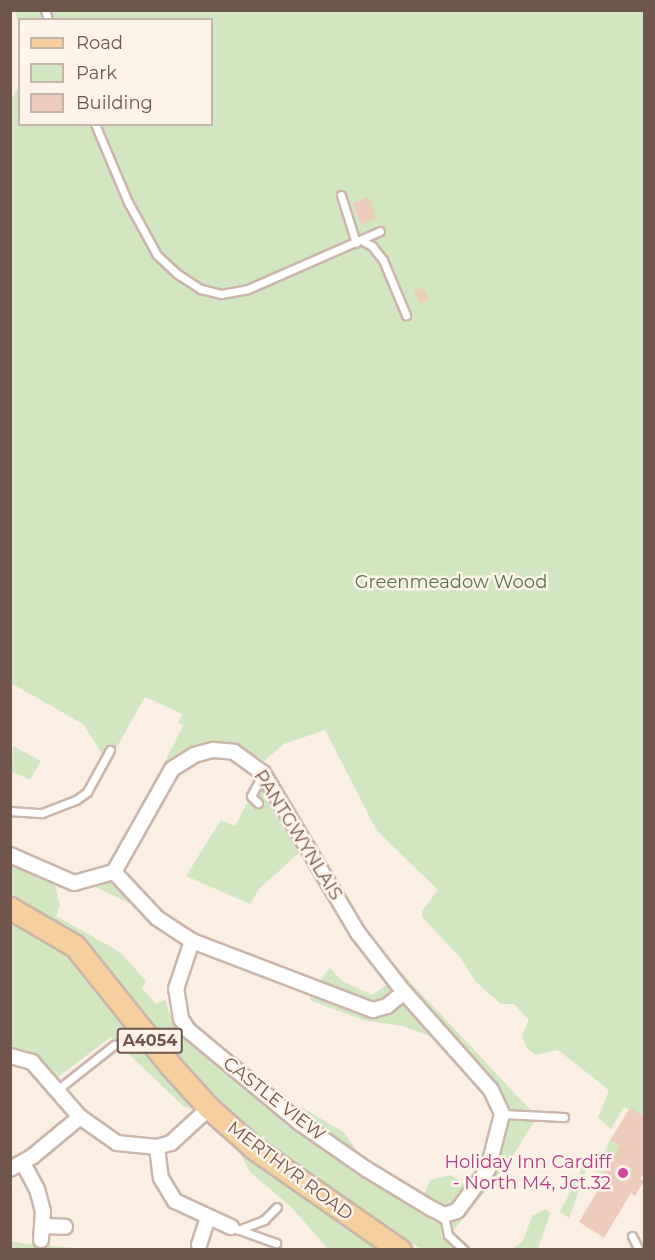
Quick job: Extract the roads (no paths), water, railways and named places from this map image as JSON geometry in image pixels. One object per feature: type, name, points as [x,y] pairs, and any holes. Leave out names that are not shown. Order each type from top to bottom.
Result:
[{"type":"main road","name":"MERTHYR ROAD","points":[[10,908],[75,946],[209,1108],[264,1156],[400,1250]]},
{"type":"street","name":"PANTGWYNLAIS","points":[[114,872],[164,779],[180,762],[213,750],[234,752],[263,773],[358,933],[404,992],[491,1090],[502,1113]]},
{"type":"street","points":[[10,855],[74,883],[114,872],[157,918],[192,941],[373,1010],[387,1006],[404,992]]},
{"type":"street","name":"CASTLE VIEW","points":[[192,941],[176,989],[181,1019],[188,1030],[300,1123],[444,1215]]},
{"type":"street","points":[[10,1056],[33,1062],[80,1118],[117,1143],[157,1147],[171,1143],[209,1108]]},
{"type":"street","points":[[444,1215],[457,1211],[488,1170],[502,1113]]},
{"type":"street","points":[[65,1227],[42,1233],[37,1189],[16,1166],[80,1118]]},
{"type":"street","points":[[157,1147],[162,1178],[175,1201],[208,1218],[235,1228]]},
{"type":"street","points":[[199,1245],[208,1218]]},
{"type":"lane","points":[[96,126],[128,202],[157,255],[176,273],[201,289],[221,294],[248,289],[380,231]]},
{"type":"lane","points":[[340,195],[359,242],[383,260],[406,315]]},
{"type":"lane","points":[[10,812],[42,813],[76,800],[87,792],[110,750]]},
{"type":"lane","points":[[258,803],[251,796],[263,773]]},
{"type":"lane","points":[[57,1090],[114,1045]]},
{"type":"lane","points":[[502,1113],[564,1118]]},
{"type":"lane","points":[[235,1228],[264,1220],[277,1207]]},
{"type":"lane","points":[[444,1215],[448,1235],[464,1250]]},
{"type":"lane","points":[[235,1228],[276,1243]]},
{"type":"lane","points":[[632,1236],[639,1250]]},
{"type":"place","name":"Holiday Inn Cardiff - North M4, Jct.32","points":[[623,1173]]},
{"type":"park label","name":"Greenmeadow Wood","points":[[451,582]]}]
